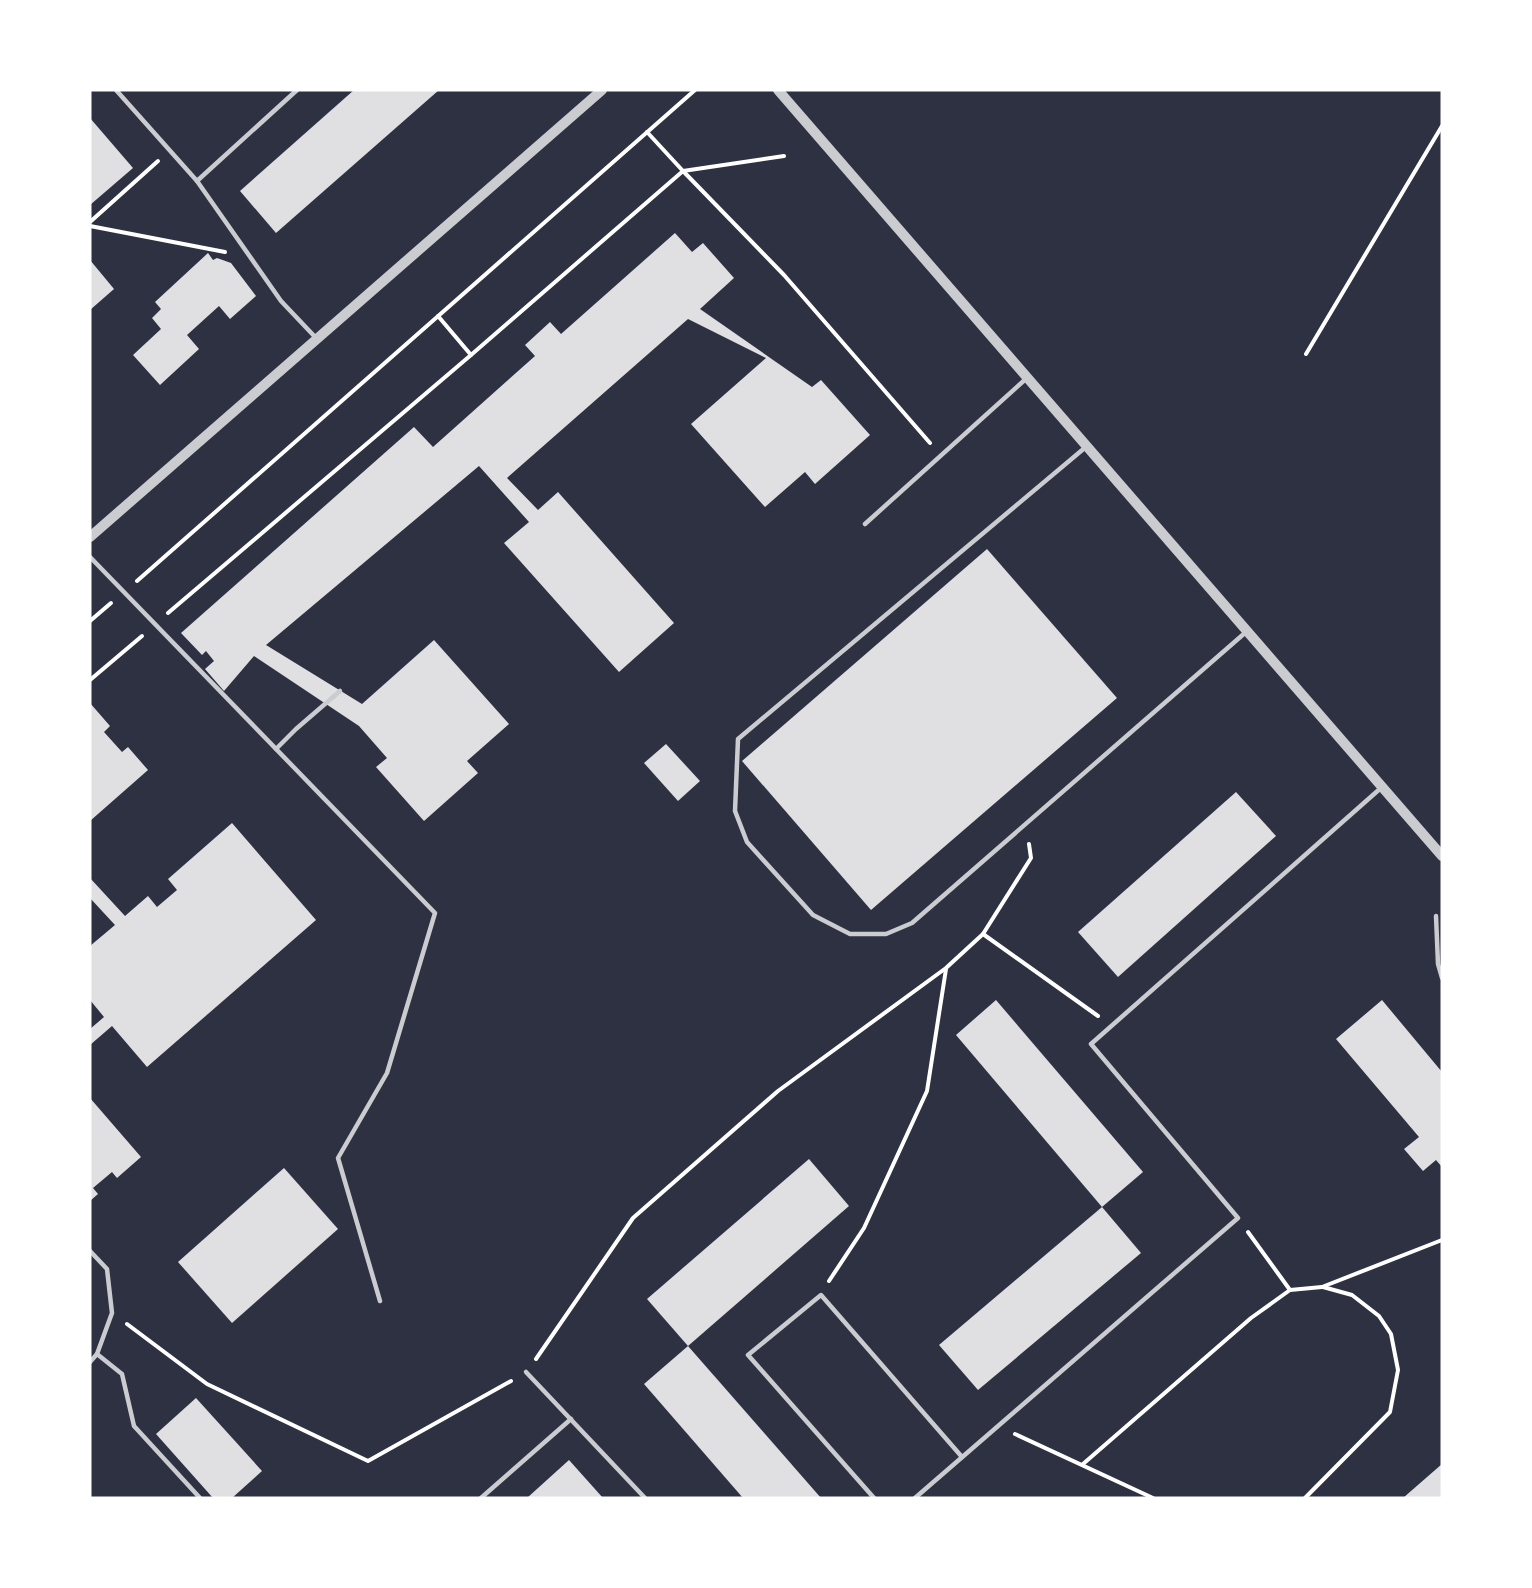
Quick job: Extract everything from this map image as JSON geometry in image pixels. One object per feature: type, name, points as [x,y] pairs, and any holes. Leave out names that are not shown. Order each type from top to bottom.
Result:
[{"type":"street","points":[[90,537],[602,90]]},
{"type":"street","points":[[778,90],[1442,856]]},
{"type":"lane","points":[[116,90],[197,181],[281,301],[317,339]]},
{"type":"lane","points":[[197,181],[297,90]]},
{"type":"lane","points":[[865,524],[1028,377]]},
{"type":"lane","points":[[1087,446],[738,739],[735,811],[747,842],[813,915],[850,934],[886,934],[912,923],[1248,631]]},
{"type":"lane","points":[[90,557],[435,913],[387,1073],[338,1158],[380,1301]]},
{"type":"lane","points":[[276,749],[340,691]]},
{"type":"lane","points":[[915,1498],[1238,1218],[1091,1044],[1382,787]]},
{"type":"lane","points":[[1436,916],[1438,964],[1442,978]]},
{"type":"lane","points":[[90,1251],[106,1269],[112,1313],[97,1354],[90,1362]]},
{"type":"lane","points":[[874,1498],[748,1355],[821,1294],[962,1457]]},
{"type":"lane","points":[[97,1354],[122,1374],[134,1426],[200,1498]]},
{"type":"lane","points":[[526,1372],[645,1498]]},
{"type":"lane","points":[[481,1498],[571,1419]]},
{"type":"path","points":[[90,621],[695,90]]},
{"type":"path","points":[[1306,354],[1442,126]]},
{"type":"path","points":[[647,132],[784,275],[941,456]]},
{"type":"path","points":[[90,222],[170,151]]},
{"type":"path","points":[[90,680],[471,355],[682,171],[784,156]]},
{"type":"path","points":[[90,226],[250,257]]},
{"type":"path","points":[[438,316],[471,355]]},
{"type":"path","points":[[112,1313],[207,1383],[368,1461],[526,1372],[633,1218],[778,1091],[946,968],[983,934],[1031,858],[1025,824]]},
{"type":"path","points":[[983,934],[1112,1026]]},
{"type":"path","points":[[821,1294],[864,1228],[927,1091],[946,968]]},
{"type":"path","points":[[1238,1218],[1290,1290]]},
{"type":"path","points":[[1083,1464],[1251,1318],[1290,1290],[1322,1287],[1442,1239]]},
{"type":"path","points":[[1305,1498],[1390,1412],[1398,1370],[1391,1334],[1379,1316],[1352,1296],[1322,1287]]},
{"type":"path","points":[[998,1426],[1153,1498]]},
{"type":"building","points":[[354,90],[439,90],[276,233],[240,191]]},
{"type":"building","points":[[90,118],[133,168],[90,205]]},
{"type":"building","points":[[675,233],[692,252],[703,243],[734,278],[700,309],[812,387],[821,380],[870,435],[815,484],[805,472],[765,507],[691,424],[766,358],[688,319],[507,478],[538,510],[558,492],[674,623],[619,672],[504,543],[529,522],[479,466],[266,645],[362,704],[434,640],[509,724],[467,761],[478,773],[424,821],[376,767],[387,758],[359,726],[254,656],[224,691],[205,669],[214,661],[206,651],[202,655],[181,633],[414,427],[433,447],[535,356],[525,345],[550,322],[561,334]]},
{"type":"building","points":[[208,253],[213,260],[217,258],[231,263],[256,296],[230,319],[219,306],[187,335],[199,349],[160,385],[133,355],[161,329],[152,318],[161,309],[155,302]]},
{"type":"building","points":[[90,260],[114,289],[90,310]]},
{"type":"building","points":[[987,549],[1117,698],[871,910],[742,761]]},
{"type":"building","points":[[90,703],[110,726],[104,732],[122,752],[128,747],[148,770],[90,821]]},
{"type":"building","points":[[666,744],[700,781],[678,801],[644,763]]},
{"type":"building","points":[[1236,792],[1276,836],[1118,977],[1078,932]]},
{"type":"building","points":[[232,823],[316,920],[147,1067],[112,1026],[90,1045],[90,1029],[104,1017],[90,1000],[90,946],[115,925],[90,898],[90,878],[125,916],[148,896],[157,907],[177,890],[168,879]]},
{"type":"building","points":[[996,1000],[1143,1172],[1102,1207],[956,1035]]},
{"type":"building","points":[[1382,1000],[1442,1072],[1442,1167],[1436,1160],[1423,1171],[1404,1149],[1419,1137],[1336,1039]]},
{"type":"building","points":[[90,1098],[141,1157],[117,1178],[112,1172],[93,1188],[98,1194],[90,1201]]},
{"type":"building","points":[[809,1159],[849,1206],[688,1346],[647,1299]]},
{"type":"building","points":[[284,1168],[338,1229],[232,1323],[178,1262]]},
{"type":"building","points":[[1102,1207],[1141,1253],[978,1390],[939,1345]]},
{"type":"building","points":[[688,1346],[821,1498],[743,1498],[644,1384]]},
{"type":"building","points":[[196,1398],[262,1471],[232,1498],[213,1498],[156,1434]]},
{"type":"building","points":[[569,1460],[603,1498],[527,1498]]},
{"type":"building","points":[[1442,1464],[1442,1498],[1403,1498]]}]
